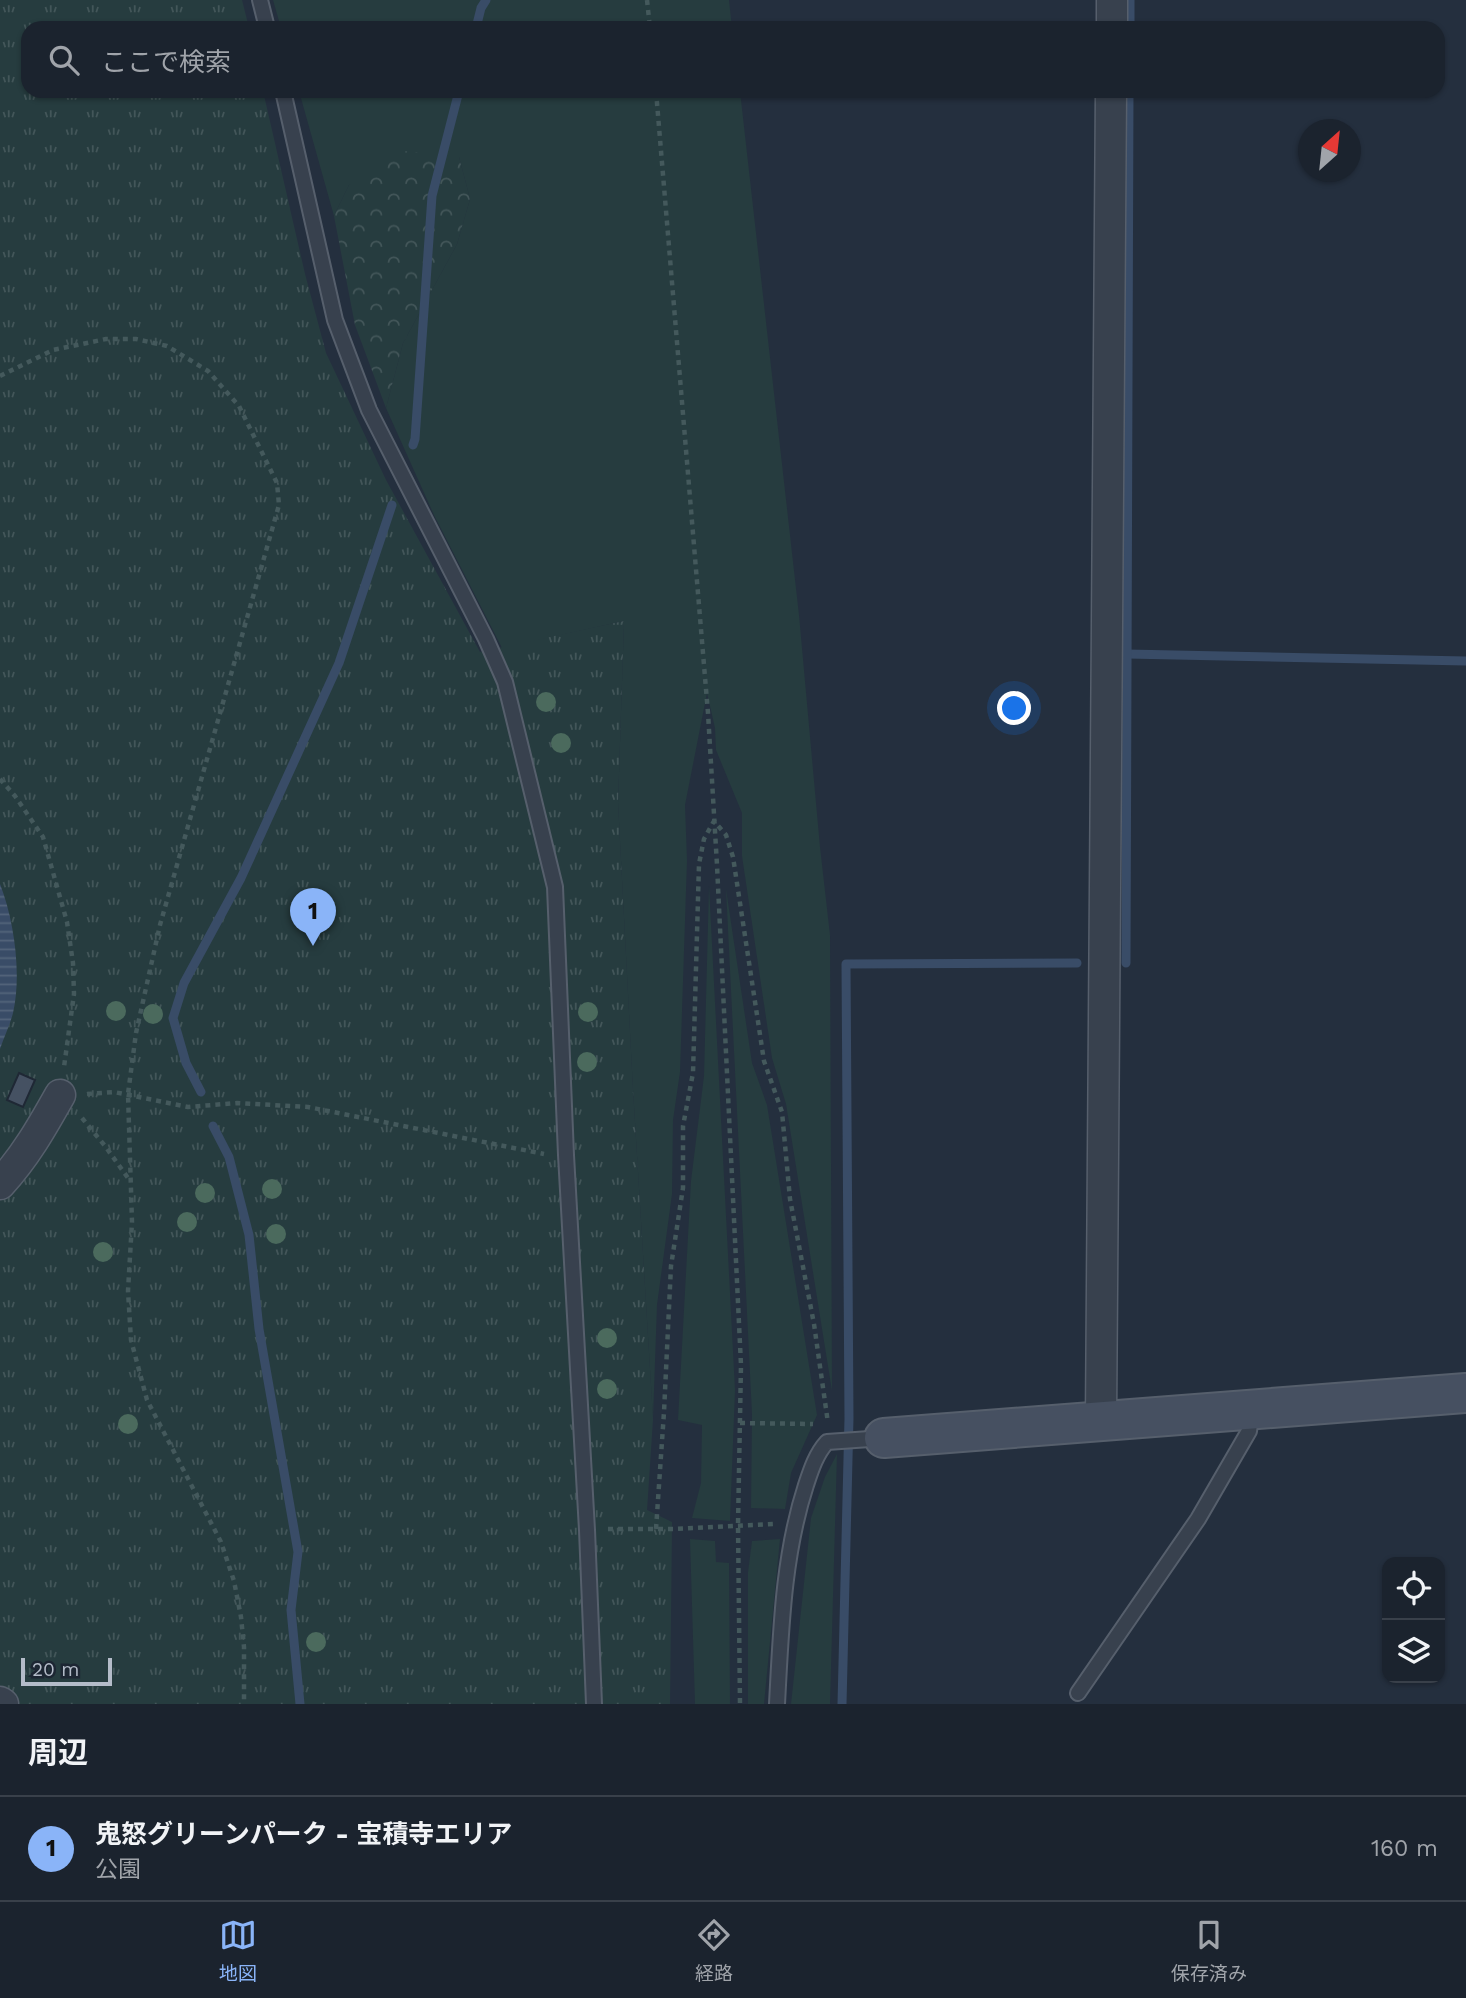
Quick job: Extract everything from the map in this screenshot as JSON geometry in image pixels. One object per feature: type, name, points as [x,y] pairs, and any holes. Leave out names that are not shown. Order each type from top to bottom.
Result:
[{"type":"street","points":[[1112,0],[1112,21]]},
{"type":"street","points":[[1101,1420],[1111,98]]},
{"type":"street","points":[[0,1184],[36,1138],[60,1095]]},
{"type":"street","points":[[876,1439],[1466,1393]]},
{"type":"lane","points":[[260,0],[265,21]]},
{"type":"lane","points":[[285,98],[335,320],[369,410],[486,639],[505,682],[555,887],[594,1704]]},
{"type":"lane","points":[[1078,1693],[1198,1519],[1249,1432],[1252,1409]]},
{"type":"lane","points":[[777,1704],[783,1598],[804,1491],[820,1450],[827,1442],[876,1439]]},
{"type":"path","points":[[647,0],[649,21]]},
{"type":"path","points":[[657,98],[707,690],[714,821],[741,1366],[738,1525],[740,1704]]},
{"type":"path","points":[[0,376],[53,350],[106,339],[136,339],[167,346],[208,371],[239,406],[277,483],[279,505],[160,925],[136,1033],[128,1094],[132,1222],[128,1291],[131,1340],[147,1400],[221,1542],[234,1581],[244,1647],[244,1704]]},
{"type":"path","points":[[0,779],[43,837],[67,922],[73,962],[74,994],[60,1095]]},
{"type":"path","points":[[714,821],[726,835],[733,857],[764,1061],[782,1112],[790,1199],[814,1324],[828,1424],[740,1423]]},
{"type":"path","points":[[656,1529],[671,1266],[682,1188],[683,1126],[693,1073],[699,864],[704,839],[714,821]]},
{"type":"path","points":[[60,1095],[114,1092],[188,1107],[237,1103],[308,1107],[540,1154],[566,1155]]},
{"type":"path","points":[[60,1095],[130,1179]]},
{"type":"path","points":[[606,1530],[754,1524]]},
{"type":"green space","points":[[0,0],[242,0],[247,21],[21,21],[21,98],[265,98],[326,353],[386,480],[480,652],[624,621],[618,803],[653,1419],[647,1510],[672,1522],[670,1704],[0,1704]]},
{"type":"green space","points":[[273,0],[729,0],[731,21],[279,21]]},
{"type":"green space","points":[[301,98],[741,98],[799,615],[830,935],[832,1391],[786,1104],[772,1058],[742,856],[742,813],[716,750],[715,728],[707,693],[685,805],[687,860],[680,1072],[673,1120],[672,1194],[657,1305],[653,1419],[618,803],[624,621],[502,648],[434,515],[386,408],[403,343],[457,244],[470,199],[459,157],[349,185],[334,216]]},
{"type":"green space","points":[[403,151],[459,157],[470,199],[457,244],[403,343],[386,408],[355,325],[334,216],[349,185]]},
{"type":"green space","points":[[709,886],[735,1390],[730,1521],[692,1518],[701,1483],[702,1425],[678,1420],[691,1181],[704,1076]]},
{"type":"green space","points":[[726,889],[752,1063],[767,1105],[817,1415],[791,1473],[785,1509],[751,1508],[752,1414]]},
{"type":"green space","points":[[837,1454],[830,1704],[791,1704],[811,1518],[825,1477]]},
{"type":"green space","points":[[690,1539],[715,1541],[716,1562],[729,1563],[730,1704],[695,1704]]},
{"type":"green space","points":[[780,1539],[764,1704],[748,1704],[748,1572],[752,1541]]},
{"type":"water","points":[[0,884],[13,930],[17,981],[13,1013],[0,1049]]},
{"type":"building","points":[[19,1073],[35,1080],[23,1107],[7,1100]]},
{"type":"waterway","points":[[478,21],[486,0]]},
{"type":"waterway","points":[[1130,0],[1130,21]]},
{"type":"waterway","points":[[413,445],[432,196],[457,98]]},
{"type":"waterway","points":[[1126,963],[1129,98]]},
{"type":"waterway","points":[[201,1092],[186,1063],[173,1018],[184,983],[241,878],[339,663],[392,505]]},
{"type":"waterway","points":[[1127,654],[1466,661]]},
{"type":"waterway","points":[[842,1704],[849,1418],[846,964],[1077,963]]},
{"type":"waterway","points":[[213,1126],[229,1157],[249,1235],[259,1329],[298,1552],[291,1610],[300,1704]]},
{"type":"place","name":"鬼怒グリーンパーク - 宝積寺エリア","points":[[313,946]]}]
